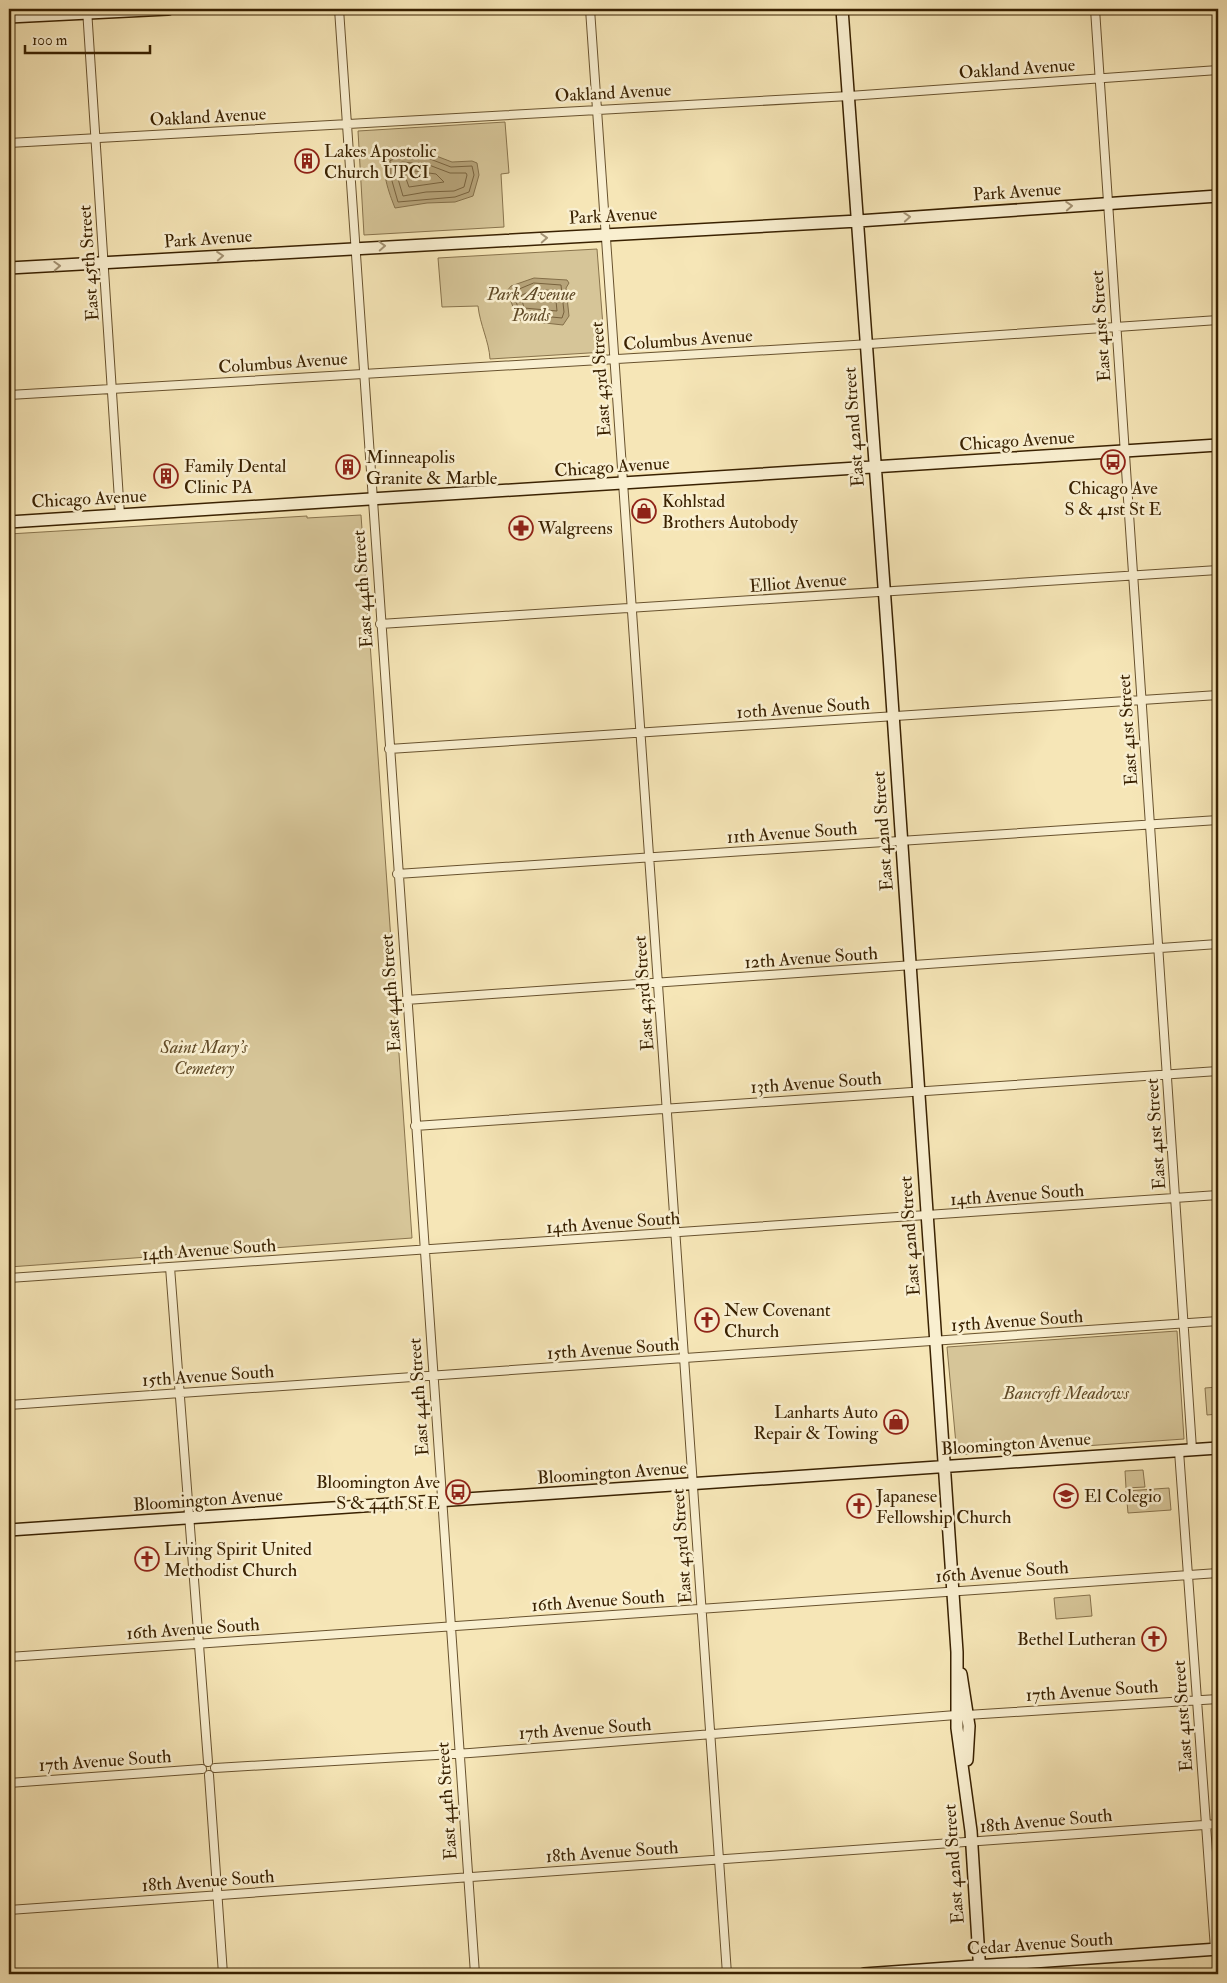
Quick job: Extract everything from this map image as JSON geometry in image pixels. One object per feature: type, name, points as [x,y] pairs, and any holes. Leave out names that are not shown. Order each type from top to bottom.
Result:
[{"type":"street","points":[[9,17],[87,11],[168,9]]},
{"type":"street","name":"East 44th Street","points":[[339,9],[432,1376],[475,1974]]},
{"type":"street","name":"East 43rd Street","points":[[590,9],[727,1974]]},
{"type":"street","name":"East 42nd Street","points":[[842,9],[884,592],[943,1467],[980,1970]]},
{"type":"street","name":"East 41st Street","points":[[1095,9],[1192,1449]]},
{"type":"street","name":"East 45th Street","points":[[87,11],[120,515]]},
{"type":"street","name":"Oakland Avenue","points":[[9,143],[849,96],[1218,70]]},
{"type":"street","name":"Park Avenue","points":[[9,268],[858,221],[1218,196]]},
{"type":"street","name":"Columbus Avenue","points":[[9,395],[363,373],[615,360],[1218,320]]},
{"type":"street","name":"Chicago Avenue","points":[[9,522],[1218,445]]},
{"type":"street","name":"Elliot Avenue","points":[[380,624],[1218,570]]},
{"type":"street","name":"10th Avenue South","points":[[389,749],[1218,695]]},
{"type":"street","name":"11th Avenue South","points":[[398,874],[649,859],[901,840],[1218,820]]},
{"type":"street","name":"12th Avenue South","points":[[406,1000],[909,967],[1218,944]]},
{"type":"street","name":"13th Avenue South","points":[[415,1126],[1218,1071]]},
{"type":"street","name":"14th Avenue South","points":[[9,1278],[1218,1195]]},
{"type":"street","points":[[170,1267],[199,1644],[205,1773],[209,1775],[223,1974]]},
{"type":"street","name":"15th Avenue South","points":[[9,1405],[1218,1322]]},
{"type":"street","name":"Bloomington Avenue","points":[[9,1530],[1218,1448]]},
{"type":"street","name":"East 41st Street","points":[[1179,1450],[1216,1949]]},
{"type":"street","name":"16th Avenue South","points":[[9,1657],[1218,1573]]},
{"type":"street","name":"17th Avenue South","points":[[215,1768],[459,1754],[962,1715],[1218,1699]]},
{"type":"street","points":[[205,1766],[215,1768],[209,1775]]},
{"type":"street","name":"17th Avenue South","points":[[9,1783],[205,1766]]},
{"type":"street","name":"18th Avenue South","points":[[9,1910],[1218,1824]]},
{"type":"street","name":"Cedar Avenue South","points":[[864,1974],[980,1970],[1216,1949]]},
{"type":"green space","points":[[505,122],[509,173],[501,174],[504,227],[364,235],[358,131]]},
{"type":"green space","name":"Park Avenue Ponds","points":[[597,249],[605,352],[490,359],[478,306],[442,307],[438,258]]},
{"type":"green space","name":"Saint Mary's Cemetery","points":[[361,515],[412,1238],[9,1267],[9,534],[307,516],[307,518]]},
{"type":"green space","name":"Bancroft Meadows","points":[[1177,1331],[1184,1439],[957,1455],[947,1347]]},
{"type":"green space","points":[[1218,1387],[1218,1414],[1207,1415],[1205,1388]]},
{"type":"green space","points":[[1143,1470],[1145,1487],[1126,1488],[1125,1471]]},
{"type":"green space","points":[[1169,1488],[1171,1510],[1128,1513],[1126,1491]]},
{"type":"green space","points":[[1090,1595],[1092,1616],[1056,1619],[1054,1598]]},
{"type":"water","points":[[402,150],[431,154],[452,162],[472,161],[477,163],[479,175],[473,196],[455,202],[427,203],[395,208],[386,181],[384,167],[387,155]]},
{"type":"water","points":[[534,278],[567,280],[569,283],[566,288],[569,316],[563,325],[518,320],[507,291],[511,286]]},
{"type":"place","name":"Lakes Apostolic Church UPCI","points":[[307,161]]},
{"type":"place","name":"Chicago Ave S & 41st St E","points":[[1113,462]]},
{"type":"place","name":"Minneapolis Granite & Marble","points":[[348,467]]},
{"type":"place","name":"Family Dental Clinic PA","points":[[166,476]]},
{"type":"place","name":"Kohlstad Brothers Autobody","points":[[644,511]]},
{"type":"place","name":"Walgreens","points":[[521,528]]},
{"type":"place","name":"New Covenant Church","points":[[707,1320]]},
{"type":"place","name":"Lanharts Auto Repair & Towing","points":[[896,1422]]},
{"type":"place","name":"Bloomington Ave S & 44th St E","points":[[458,1492]]},
{"type":"place","name":"El Colegio","points":[[1066,1496]]},
{"type":"place","name":"Japanese Fellowship Church","points":[[859,1506]]},
{"type":"place","name":"Living Spirit United Methodist Church","points":[[147,1559]]},
{"type":"place","name":"Bethel Lutheran","points":[[1154,1639]]}]
